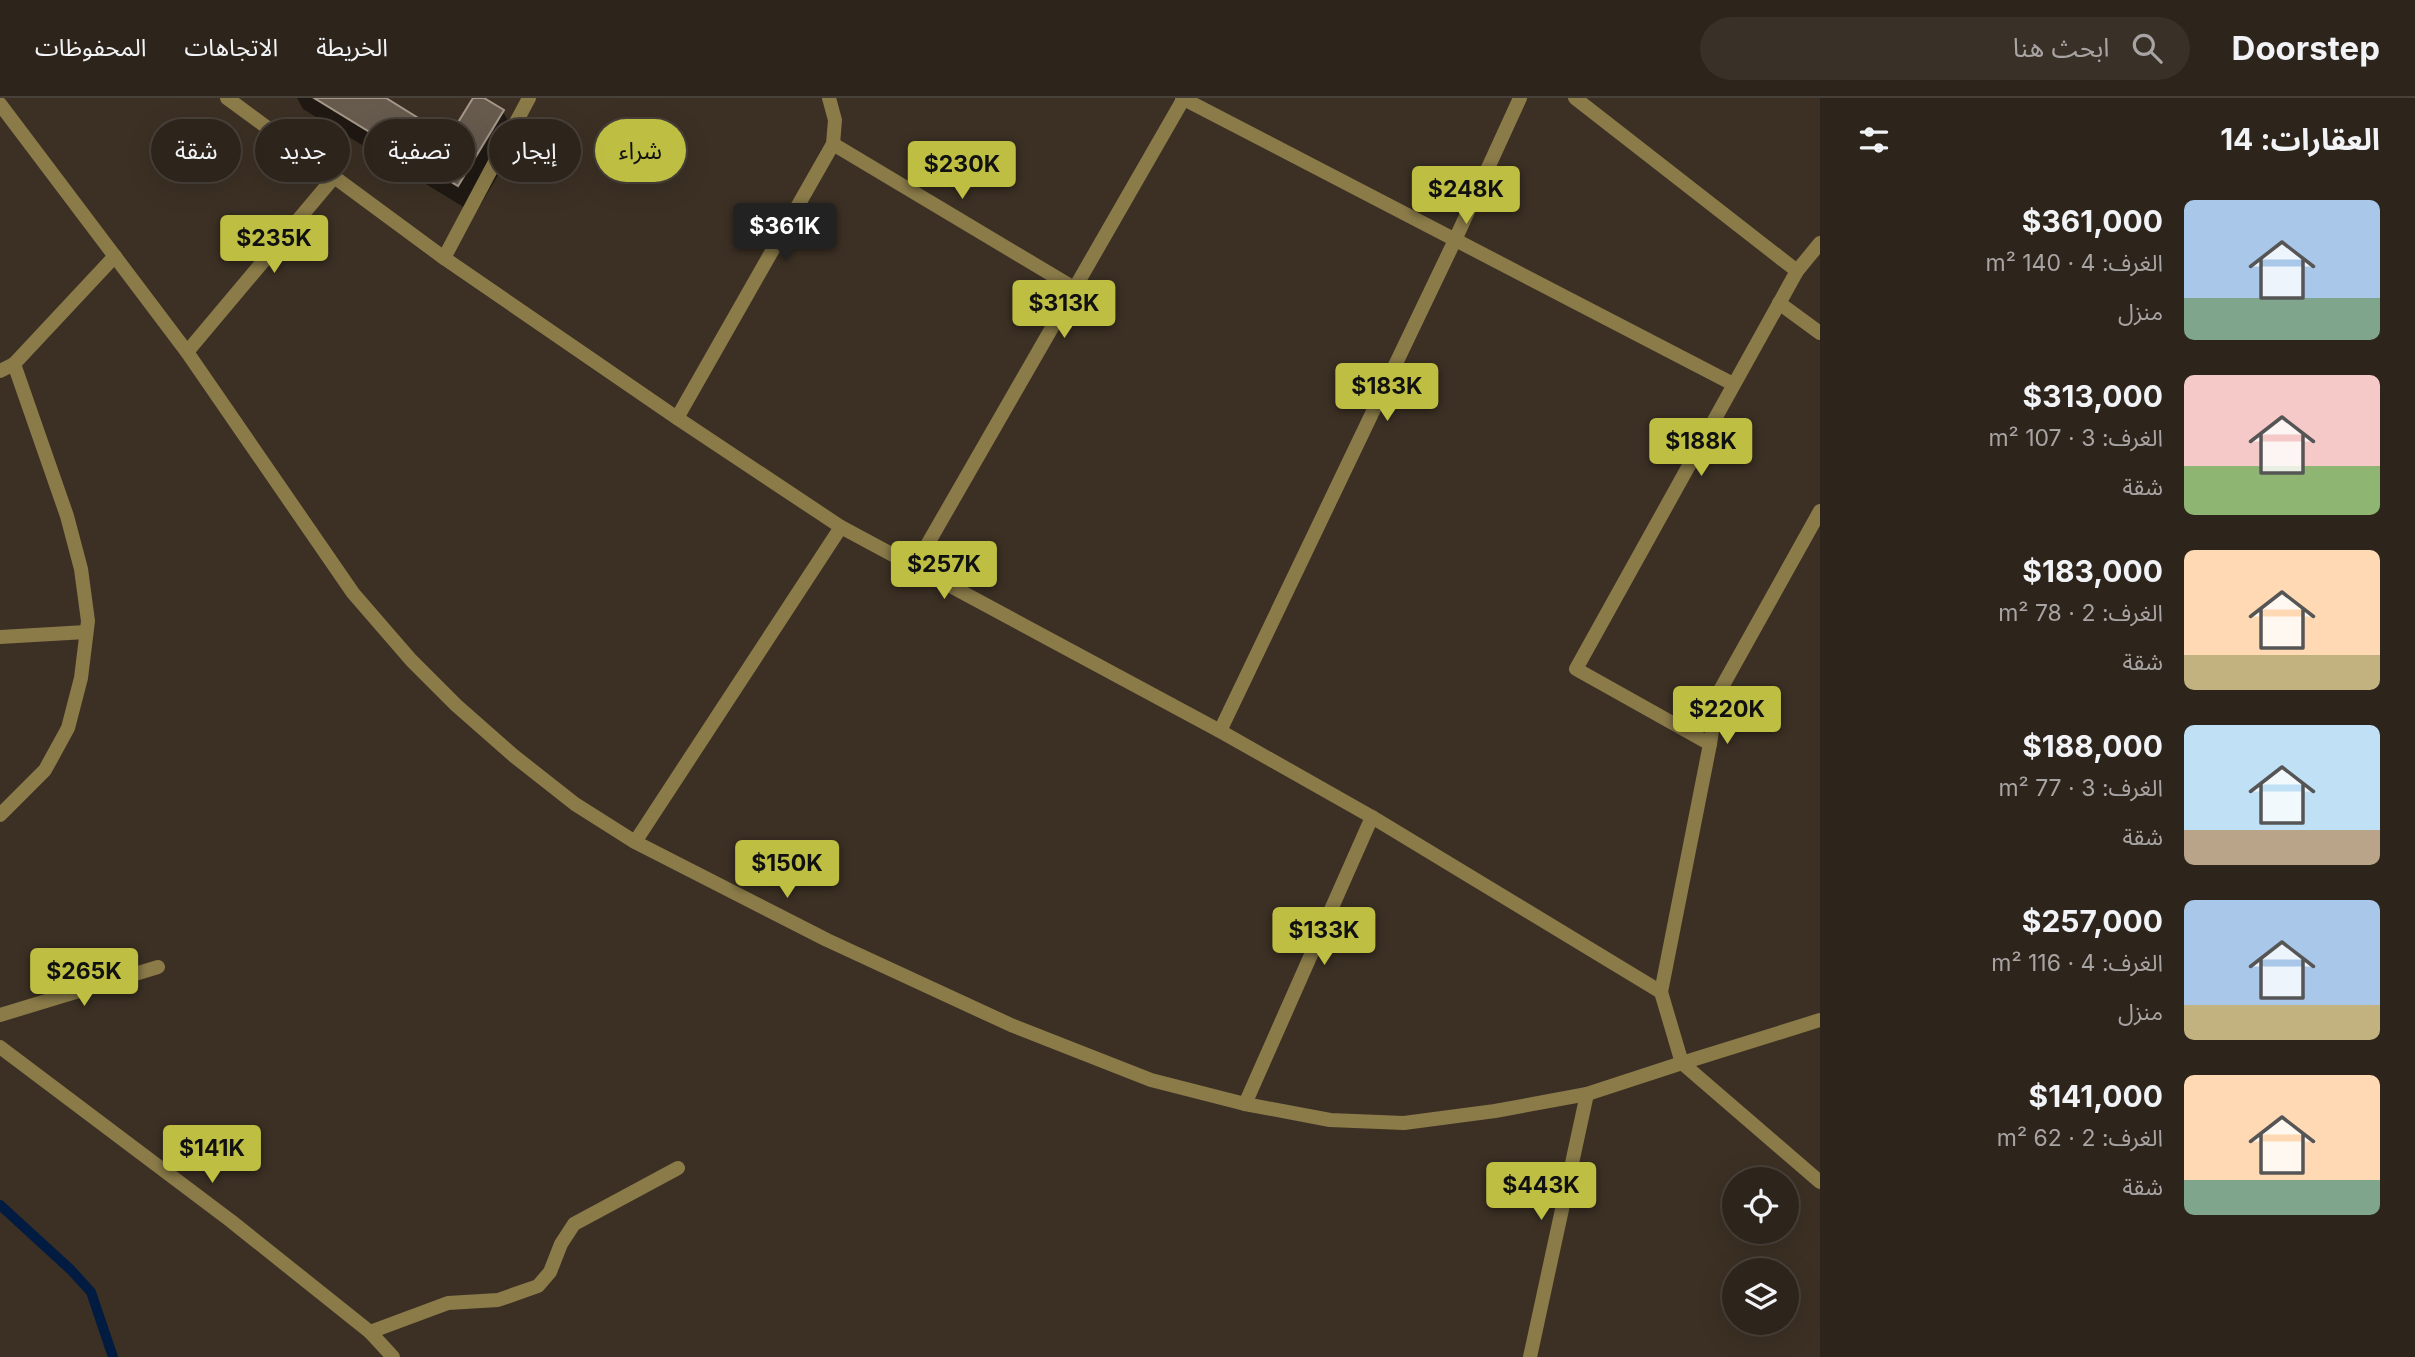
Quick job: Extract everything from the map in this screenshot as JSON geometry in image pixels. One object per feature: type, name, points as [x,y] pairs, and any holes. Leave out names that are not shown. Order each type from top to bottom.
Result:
[{"type":"street","points":[[227,98],[256,119]]},
{"type":"street","points":[[444,257],[528,98]]},
{"type":"street","points":[[677,418],[833,145],[835,120],[829,98]]},
{"type":"street","points":[[915,566],[1183,98],[1733,384]]},
{"type":"street","points":[[1220,731],[1520,98]]},
{"type":"street","points":[[1575,98],[1592,103],[1797,271]]},
{"type":"street","points":[[0,104],[187,352],[354,593],[411,660],[456,705],[514,756],[575,804],[635,842],[827,940],[1011,1025],[1151,1080],[1245,1104],[1330,1120],[1404,1123],[1495,1111],[1587,1094],[1820,1020]]},
{"type":"street","points":[[833,145],[1074,288]]},
{"type":"street","points":[[187,352],[330,182]]},
{"type":"street","points":[[343,182],[444,257],[841,527],[1220,731],[1371,817],[1661,992]]},
{"type":"street","points":[[1710,744],[1576,668],[1797,271],[1820,243]]},
{"type":"street","points":[[0,371],[15,364],[115,256]]},
{"type":"street","points":[[1779,303],[1820,333]]},
{"type":"street","points":[[0,816],[45,770],[68,728],[81,678],[88,621],[81,569],[67,516],[15,364]]},
{"type":"street","points":[[1820,511],[1718,694],[1661,992],[1682,1063],[1820,1182]]},
{"type":"street","points":[[635,842],[841,527]]},
{"type":"street","points":[[0,637],[86,632]]},
{"type":"street","points":[[1245,1104],[1371,817]]},
{"type":"street","points":[[0,1015],[158,967]]},
{"type":"street","points":[[0,1047],[231,1221],[370,1332],[393,1357]]},
{"type":"street","points":[[1530,1357],[1587,1094]]},
{"type":"street","points":[[370,1332],[448,1304],[498,1300],[537,1286],[550,1272],[574,1224],[678,1168]]},
{"type":"building","points":[[314,98],[386,98],[420,119],[364,119],[364,129]]},
{"type":"building","points":[[473,98],[484,98],[504,110],[499,119],[489,119],[489,135],[475,158],[475,119],[460,119]]},
{"type":"waterway","points":[[0,1205],[91,1292],[113,1357]]}]
